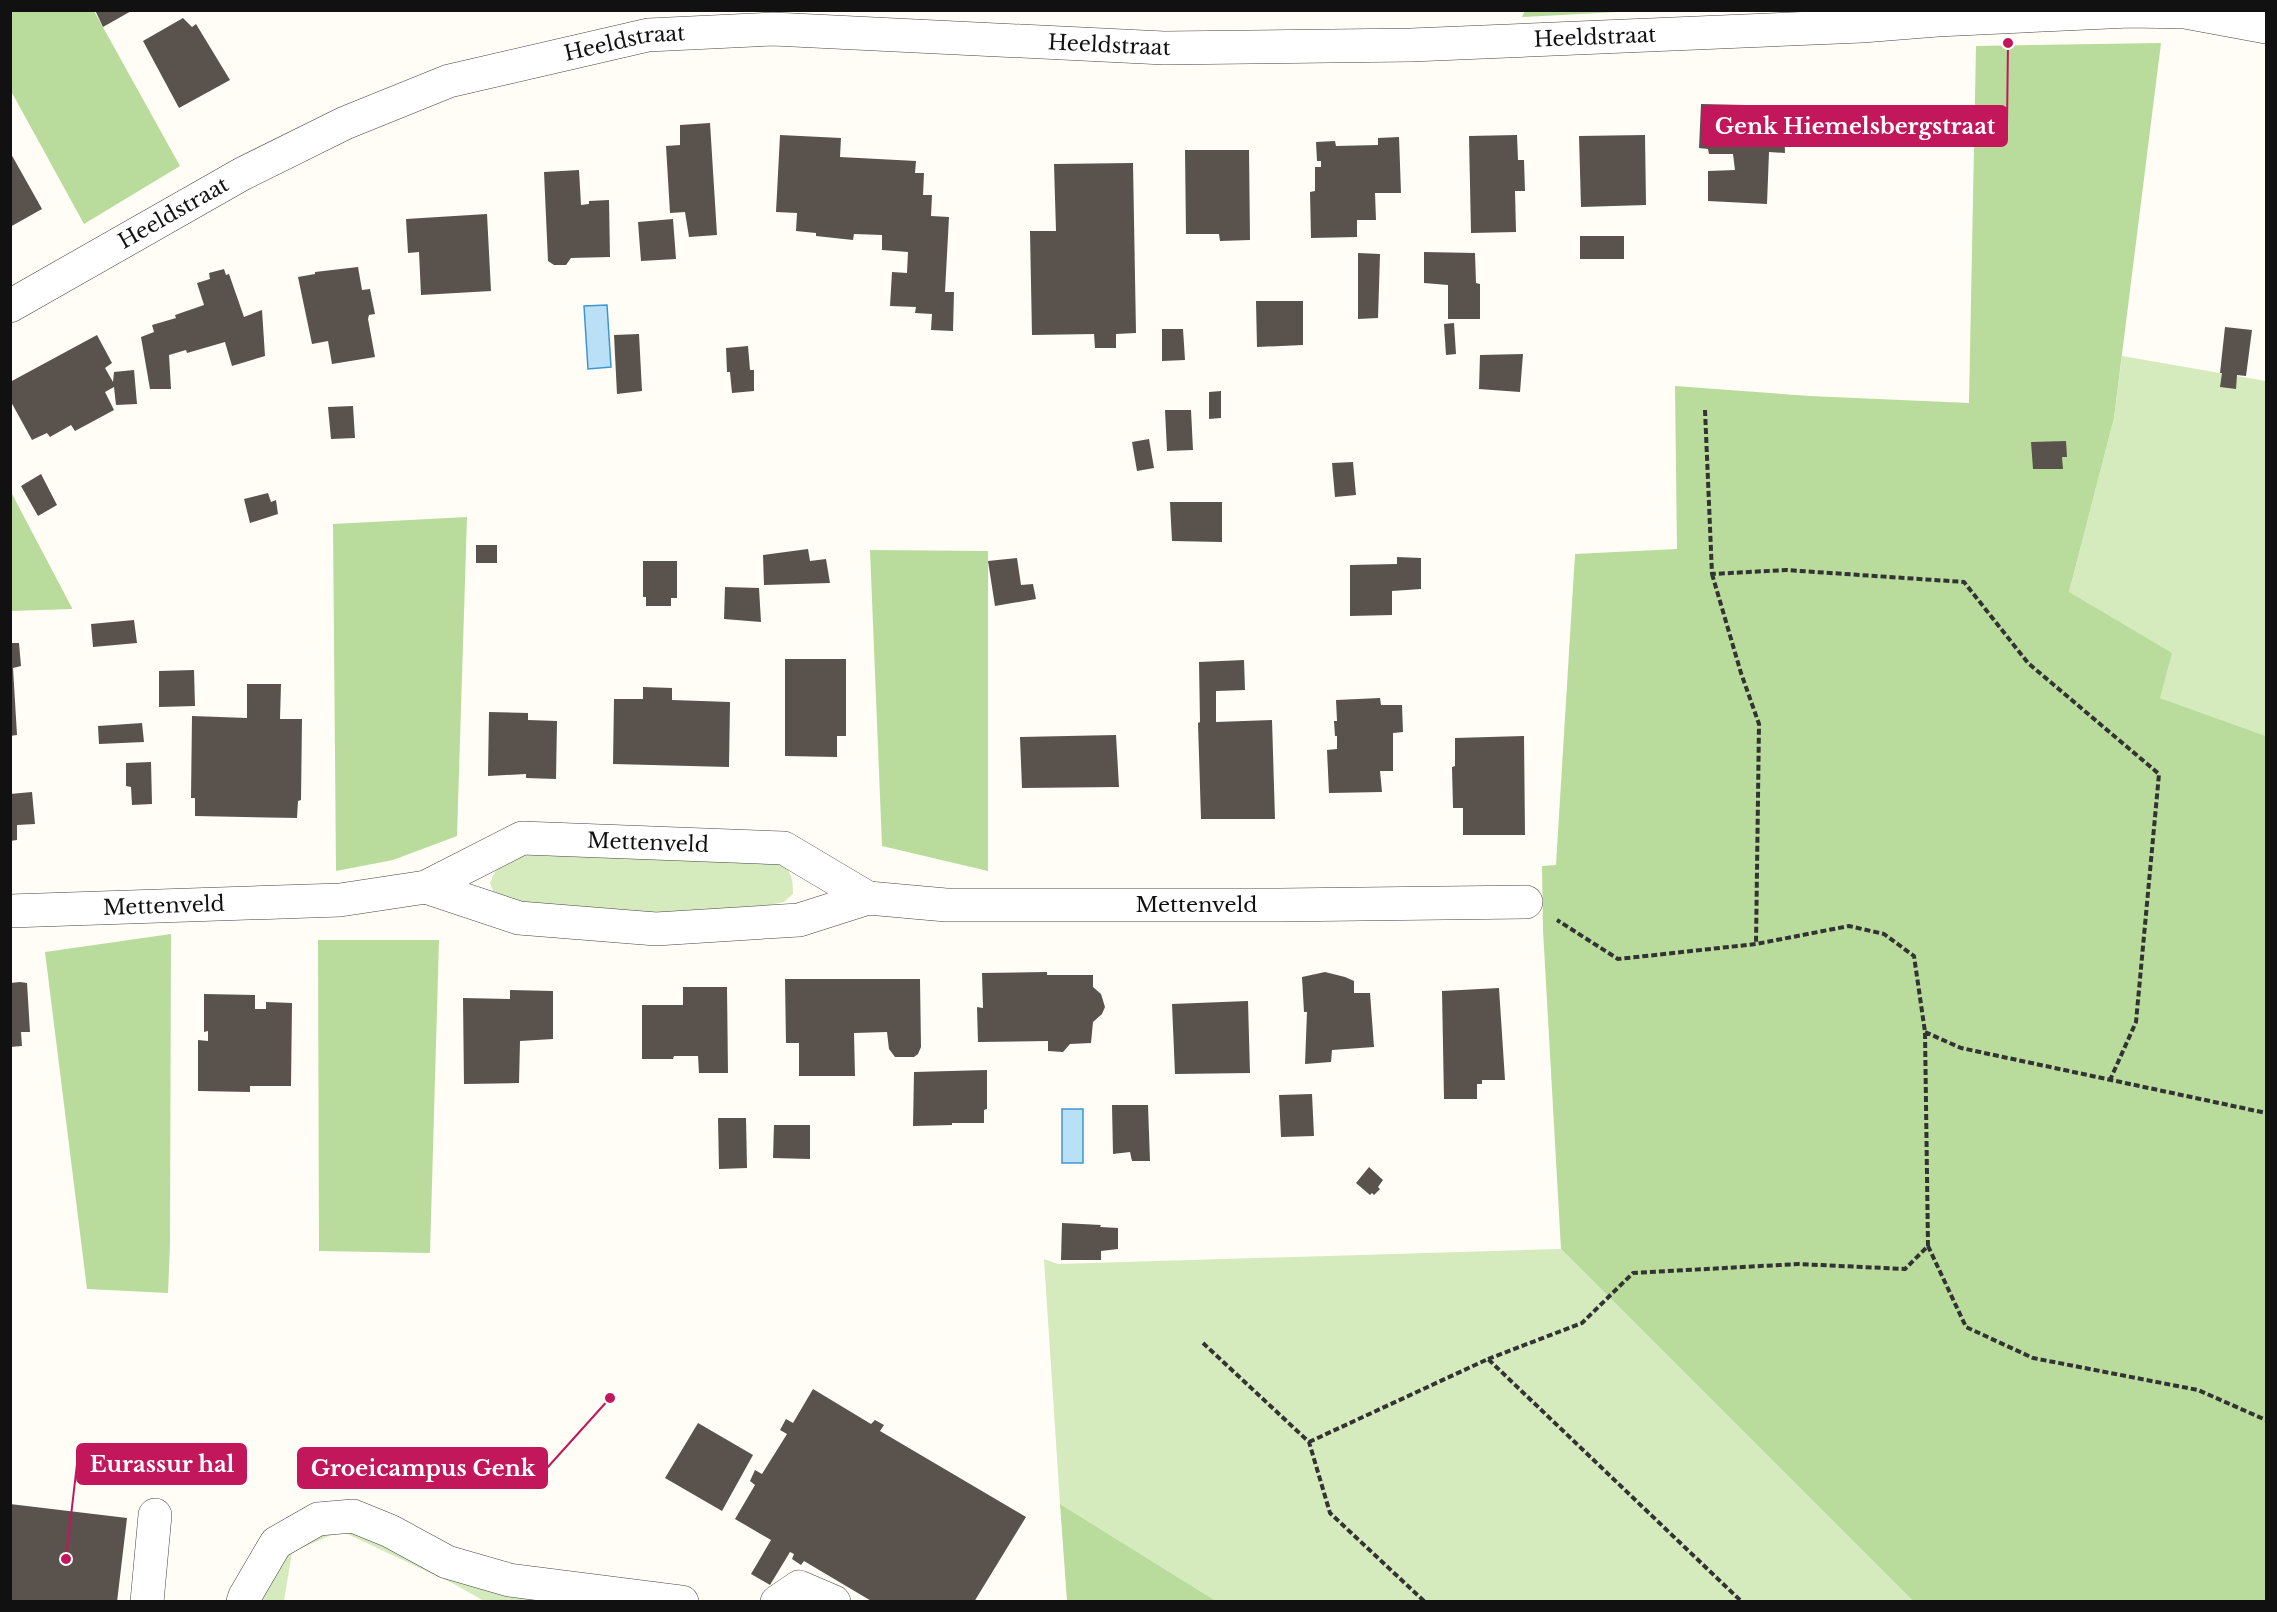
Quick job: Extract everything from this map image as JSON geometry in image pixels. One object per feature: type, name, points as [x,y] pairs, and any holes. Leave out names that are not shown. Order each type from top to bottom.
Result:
[{"type":"street","name":"Heeldstraat","points":[[10,306],[242,174],[345,123],[449,81],[648,35],[773,29],[1164,48],[1388,46],[1862,26],[1937,15],[2130,11],[2186,12],[2266,27]]},
{"type":"street","name":"Mettenveld","points":[[10,911],[340,900],[426,886],[522,838],[784,849],[868,898]]},
{"type":"street","name":"Mettenveld","points":[[426,886],[519,918],[656,929],[799,920],[868,898],[946,905],[1526,902]]},
{"type":"street","points":[[147,1602],[155,1515]]},
{"type":"street","points":[[243,1602],[276,1543],[318,1519],[353,1516],[390,1531],[447,1563],[509,1580],[682,1602]]},
{"type":"street","points":[[777,1602],[799,1587],[834,1602]]},
{"type":"path","points":[[1705,410],[1712,574],[1741,673],[1759,724],[1756,944]]},
{"type":"path","points":[[1712,574],[1786,570],[1964,582],[2028,663],[2159,774],[2136,1022],[2110,1080]]},
{"type":"path","points":[[1526,902],[1618,960],[1756,944],[1849,926],[1884,934],[1914,956],[1925,1032],[1928,1246],[1966,1327],[2033,1358],[2198,1390],[2266,1420]]},
{"type":"path","points":[[1925,1032],[1961,1048],[2266,1113]]},
{"type":"path","points":[[1309,1442],[1488,1359],[1582,1323],[1633,1273],[1798,1264],[1905,1269],[1928,1246]]},
{"type":"path","points":[[1203,1342],[1309,1442],[1330,1513],[1425,1602]]},
{"type":"path","points":[[1488,1359],[1743,1602]]},
{"type":"green space","points":[[1525,10],[1636,10],[1636,11],[1522,17]]},
{"type":"green space","points":[[10,11],[94,11],[180,166],[84,224],[11,91]]},
{"type":"green space","points":[[2161,43],[2114,418],[2069,592],[2172,653],[2160,698],[2266,736],[2266,1601],[1913,1601],[1561,1249],[1543,930],[1542,866],[1556,865],[1575,554],[1677,549],[1675,386],[1810,396],[1969,403],[1976,46]]},
{"type":"green space","points":[[2122,356],[2266,381],[2266,736],[2160,698],[2069,592],[2114,418]]},
{"type":"green space","points":[[11,492],[72,608],[72,609],[11,611]]},
{"type":"green space","points":[[467,517],[457,836],[393,860],[336,871],[333,524]]},
{"type":"green space","points":[[870,550],[988,551],[988,871],[882,846]]},
{"type":"green space","points":[[524,855],[771,859],[789,872],[793,894],[784,902],[759,907],[647,914],[563,910],[495,896],[490,883],[499,866]]},
{"type":"green space","points":[[171,934],[168,1293],[87,1289],[45,952]]},
{"type":"green space","points":[[318,940],[439,940],[430,1253],[319,1251]]},
{"type":"green space","points":[[1561,1249],[1913,1601],[1216,1601],[1060,1504],[1044,1259],[1058,1264]]},
{"type":"green space","points":[[1060,1504],[1216,1601],[1067,1601]]},
{"type":"green space","points":[[337,1525],[611,1601],[484,1601],[456,1585],[341,1531],[292,1552],[284,1601],[256,1602],[289,1553]]},
{"type":"water","points":[[607,305],[611,367],[588,369],[584,306]]},
{"type":"water","points":[[1062,1109],[1083,1109],[1083,1163],[1062,1163]]},
{"type":"building","points":[[95,10],[133,10],[103,27]]},
{"type":"building","points":[[183,18],[192,27],[196,24],[230,80],[179,108],[143,41]]},
{"type":"building","points":[[1701,104],[1746,105],[1746,123],[1784,124],[1785,153],[1769,152],[1767,204],[1708,201],[1708,171],[1735,170],[1733,154],[1709,154],[1708,149],[1699,148]]},
{"type":"building","points":[[710,123],[717,235],[689,237],[685,212],[670,213],[666,146],[680,145],[680,125]]},
{"type":"building","points":[[780,135],[841,138],[840,157],[916,161],[915,173],[924,173],[923,195],[932,195],[931,216],[949,217],[945,292],[954,292],[953,331],[931,330],[932,314],[915,313],[916,307],[890,306],[892,272],[907,273],[908,252],[882,250],[882,235],[854,234],[853,240],[816,236],[816,233],[796,231],[797,213],[776,212]]},
{"type":"building","points":[[1517,135],[1518,160],[1524,160],[1525,191],[1515,191],[1516,232],[1471,233],[1469,136]]},
{"type":"building","points":[[1645,135],[1646,205],[1581,207],[1579,136]]},
{"type":"building","points":[[1399,137],[1401,193],[1375,193],[1376,220],[1357,220],[1357,237],[1311,238],[1310,192],[1315,191],[1315,167],[1321,167],[1321,161],[1317,161],[1316,142],[1335,141],[1336,146],[1378,145],[1378,138]]},
{"type":"building","points":[[1185,150],[1249,150],[1250,240],[1220,241],[1219,234],[1186,234]]},
{"type":"building","points":[[10,152],[42,209],[10,227]]},
{"type":"building","points":[[1133,163],[1136,333],[1116,334],[1116,348],[1095,348],[1094,334],[1032,335],[1030,231],[1056,231],[1054,164]]},
{"type":"building","points":[[579,170],[581,205],[589,204],[589,201],[609,200],[610,257],[571,258],[566,265],[554,265],[548,261],[544,172]]},
{"type":"building","points":[[487,214],[491,291],[421,295],[419,252],[408,253],[406,219]]},
{"type":"building","points":[[673,219],[676,259],[641,261],[638,222]]},
{"type":"building","points":[[1580,236],[1624,236],[1624,259],[1580,259]]},
{"type":"building","points":[[1424,252],[1475,253],[1476,283],[1480,284],[1480,319],[1448,319],[1448,285],[1424,283]]},
{"type":"building","points":[[1358,253],[1380,254],[1378,318],[1358,319]]},
{"type":"building","points":[[358,267],[362,290],[370,289],[375,314],[369,315],[368,319],[375,357],[332,364],[328,341],[312,344],[298,277],[315,274],[315,272]]},
{"type":"building","points":[[224,269],[226,275],[229,274],[244,317],[262,310],[265,356],[232,366],[225,342],[187,353],[186,350],[169,355],[171,389],[150,389],[141,337],[154,332],[152,325],[176,318],[175,315],[204,305],[197,283],[210,279],[209,273]]},
{"type":"building","points":[[1256,301],[1303,301],[1303,345],[1257,347]]},
{"type":"building","points":[[1454,323],[1456,354],[1446,355],[1444,324]]},
{"type":"building","points":[[2225,327],[2252,330],[2246,376],[2237,375],[2236,389],[2220,387]]},
{"type":"building","points":[[1162,329],[1183,329],[1185,360],[1162,361]]},
{"type":"building","points":[[639,334],[642,391],[617,394],[614,335]]},
{"type":"building","points":[[97,335],[112,363],[105,368],[113,382],[114,372],[134,370],[137,404],[116,405],[114,387],[105,392],[114,410],[75,431],[71,425],[50,437],[47,433],[32,440],[10,400],[10,382]]},
{"type":"building","points":[[748,346],[750,370],[754,370],[754,391],[732,393],[730,372],[727,372],[726,348]]},
{"type":"building","points":[[1523,354],[1520,392],[1479,389],[1480,355]]},
{"type":"building","points":[[1221,391],[1221,418],[1209,419],[1209,392]]},
{"type":"building","points":[[353,406],[355,438],[331,439],[328,407]]},
{"type":"building","points":[[1165,410],[1191,410],[1193,450],[1167,451]]},
{"type":"building","points":[[1149,439],[1154,468],[1137,471],[1132,442]]},
{"type":"building","points":[[2066,441],[2067,457],[2062,457],[2063,469],[2033,469],[2031,442]]},
{"type":"building","points":[[1353,462],[1356,495],[1335,497],[1332,463]]},
{"type":"building","points":[[41,474],[57,505],[38,516],[21,486]]},
{"type":"building","points":[[268,493],[271,502],[276,500],[278,514],[250,523],[244,499]]},
{"type":"building","points":[[1170,502],[1222,502],[1222,542],[1172,541]]},
{"type":"building","points":[[476,545],[497,545],[497,563],[476,563]]},
{"type":"building","points":[[808,549],[810,561],[826,559],[830,583],[764,585],[763,555]]},
{"type":"building","points":[[1397,557],[1421,558],[1421,589],[1392,591],[1392,615],[1350,616],[1350,565],[1397,564]]},
{"type":"building","points":[[1017,558],[1021,585],[1033,584],[1036,599],[995,606],[988,561]]},
{"type":"building","points":[[643,561],[677,561],[677,598],[671,598],[671,606],[646,606],[646,597],[643,597]]},
{"type":"building","points":[[725,587],[759,588],[761,622],[724,619]]},
{"type":"building","points":[[134,620],[137,643],[93,647],[91,624]]},
{"type":"building","points":[[10,643],[19,643],[21,666],[13,668],[17,735],[10,736]]},
{"type":"building","points":[[785,659],[846,659],[846,736],[837,736],[837,757],[785,756]]},
{"type":"building","points":[[1244,660],[1245,690],[1216,691],[1216,722],[1272,720],[1275,819],[1201,819],[1199,662]]},
{"type":"building","points":[[194,670],[195,706],[159,707],[159,671]]},
{"type":"building","points":[[247,684],[281,684],[280,719],[302,719],[301,800],[298,801],[297,818],[195,816],[195,798],[191,798],[192,716],[247,718]]},
{"type":"building","points":[[643,687],[672,688],[672,700],[730,702],[729,767],[613,764],[614,699],[643,699]]},
{"type":"building","points":[[1380,698],[1381,705],[1402,705],[1403,732],[1393,733],[1393,771],[1380,771],[1382,792],[1329,793],[1327,750],[1337,749],[1334,721],[1337,721],[1336,700]]},
{"type":"building","points":[[489,712],[528,713],[528,720],[557,721],[556,779],[526,778],[526,774],[488,776]]},
{"type":"building","points":[[142,723],[144,742],[99,744],[98,726]]},
{"type":"building","points":[[1116,735],[1119,787],[1022,788],[1020,737]]},
{"type":"building","points":[[1524,736],[1525,835],[1463,835],[1463,808],[1453,808],[1452,767],[1455,766],[1455,738]]},
{"type":"building","points":[[151,762],[152,804],[132,805],[131,787],[126,786],[126,763]]},
{"type":"building","points":[[32,792],[35,824],[17,825],[17,840],[10,841],[10,794]]},
{"type":"building","points":[[1047,972],[1047,975],[1093,975],[1093,987],[1101,994],[1105,1007],[1102,1014],[1093,1022],[1091,1043],[1070,1044],[1063,1052],[1048,1051],[1048,1041],[978,1042],[977,1007],[983,1008],[982,973]]},
{"type":"building","points":[[1325,972],[1354,981],[1354,993],[1370,993],[1374,1047],[1332,1050],[1331,1062],[1305,1064],[1307,1012],[1304,1012],[1302,977]]},
{"type":"building","points":[[785,979],[920,979],[921,1047],[918,1054],[914,1057],[895,1057],[889,1049],[887,1032],[854,1033],[855,1076],[799,1076],[799,1043],[786,1043]]},
{"type":"building","points":[[10,983],[27,983],[30,1032],[21,1032],[22,1046],[10,1047]]},
{"type":"building","points":[[683,987],[727,987],[728,1073],[699,1073],[698,1056],[642,1059],[642,1005],[683,1005]]},
{"type":"building","points":[[1499,988],[1505,1080],[1482,1080],[1482,1084],[1477,1084],[1477,1099],[1444,1099],[1442,991]]},
{"type":"building","points":[[510,990],[553,991],[553,1039],[520,1041],[519,1083],[464,1084],[463,998],[510,999]]},
{"type":"building","points":[[204,994],[255,995],[255,1009],[266,1009],[266,1002],[292,1003],[291,1086],[250,1086],[250,1092],[198,1091],[198,1040],[208,1041],[208,1031],[204,1032]]},
{"type":"building","points":[[1248,1001],[1250,1073],[1175,1074],[1172,1004]]},
{"type":"building","points":[[987,1070],[987,1109],[984,1110],[984,1123],[913,1126],[914,1072]]},
{"type":"building","points":[[1312,1094],[1314,1136],[1281,1137],[1279,1095]]},
{"type":"building","points":[[1112,1105],[1148,1105],[1150,1161],[1132,1161],[1130,1152],[1113,1154]]},
{"type":"building","points":[[718,1118],[746,1118],[747,1168],[719,1169]]},
{"type":"building","points":[[774,1125],[810,1125],[810,1159],[773,1158]]},
{"type":"building","points":[[1369,1167],[1383,1180],[1378,1187],[1380,1189],[1374,1195],[1372,1193],[1370,1195],[1356,1183]]},
{"type":"building","points":[[1062,1223],[1118,1228],[1118,1249],[1101,1251],[1101,1260],[1061,1260]]},
{"type":"building","points":[[813,1389],[871,1424],[875,1420],[884,1425],[880,1431],[1026,1517],[974,1602],[873,1602],[804,1561],[801,1565],[792,1559],[794,1554],[790,1552],[770,1585],[751,1574],[771,1540],[735,1519],[755,1485],[750,1481],[755,1470],[762,1474],[787,1434],[780,1430],[786,1419],[793,1423]]},
{"type":"building","points":[[698,1423],[753,1455],[722,1511],[665,1478]]},
{"type":"building","points":[[10,1504],[127,1518],[117,1602],[10,1602]]},
{"type":"place","name":"Genk Hiemelsbergstraat","points":[[2008,43]]},
{"type":"place","name":"Groeicampus Genk","points":[[610,1398]]},
{"type":"place","name":"Eurassur hal","points":[[66,1559]]}]
